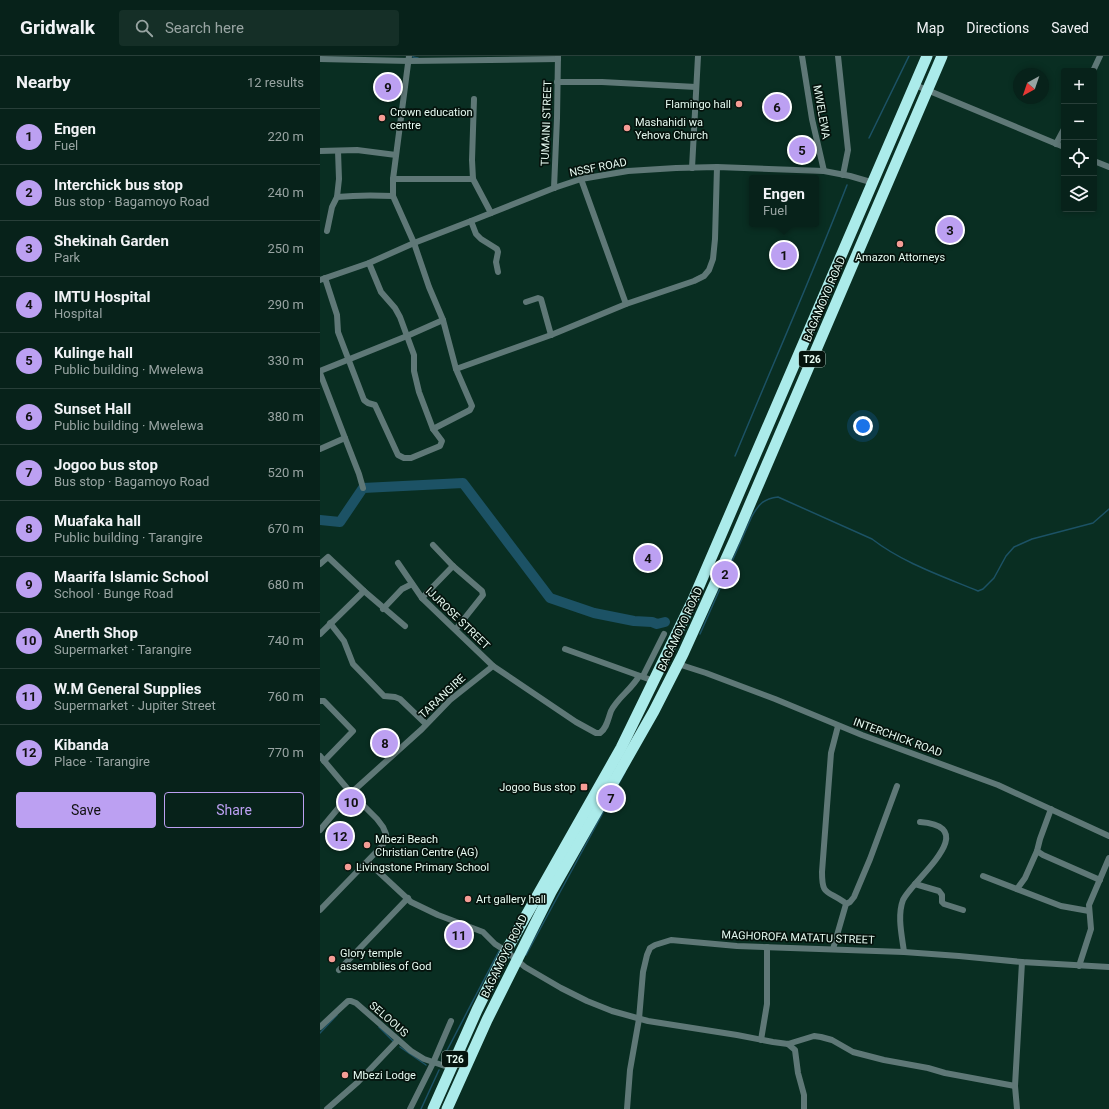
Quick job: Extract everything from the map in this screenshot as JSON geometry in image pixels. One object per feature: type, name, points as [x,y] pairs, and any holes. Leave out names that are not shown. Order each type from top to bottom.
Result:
[{"type":"highway","name":"BAGAMOYO ROAD","points":[[433,1109],[477,1010],[506,951],[621,748],[684,620],[874,183],[927,56]]},
{"type":"highway","name":"BAGAMOYO ROAD","points":[[447,1109],[516,961],[551,892],[650,718],[678,664],[735,539],[942,56]]},
{"type":"street","points":[[692,168],[698,56]]},
{"type":"street","name":"MWELEWA","points":[[802,56],[812,119],[824,171]]},
{"type":"street","points":[[838,56],[848,150],[843,175]]},
{"type":"street","points":[[1094,68],[1100,56]]},
{"type":"street","name":"TUMAINI STREET","points":[[320,59],[558,58],[554,188]]},
{"type":"street","points":[[409,59],[393,179],[393,196],[414,242],[443,320],[456,369],[472,406],[472,408],[433,429]]},
{"type":"street","points":[[557,82],[602,82],[696,87]]},
{"type":"street","points":[[915,85],[1061,146]]},
{"type":"street","points":[[474,98],[472,160],[473,179],[491,213]]},
{"type":"street","points":[[1056,144],[1061,135]]},
{"type":"street","points":[[320,151],[357,150],[396,155]]},
{"type":"street","points":[[327,232],[332,207],[337,197],[339,179],[338,151]]},
{"type":"street","points":[[1097,162],[1109,167]]},
{"type":"street","points":[[456,369],[551,335],[626,304],[694,281],[704,276],[709,270],[714,259],[717,167]]},
{"type":"street","name":"NSSF ROAD","points":[[323,279],[369,263],[414,242],[581,179],[628,171],[717,167],[824,171],[874,183]]},
{"type":"street","points":[[393,179],[473,179]]},
{"type":"street","points":[[581,179],[626,304]]},
{"type":"street","points":[[337,197],[372,195],[393,196]]},
{"type":"street","points":[[471,221],[476,234],[497,249],[498,252],[496,262],[498,272]]},
{"type":"street","points":[[323,279],[337,315],[338,332],[364,400],[375,405],[398,455],[404,458],[411,458],[440,446],[442,441],[433,429],[418,392],[414,371],[414,355],[408,336],[395,308],[381,292],[369,263]]},
{"type":"street","points":[[526,302],[538,298],[541,299],[551,335]]},
{"type":"street","points":[[362,488],[359,474],[320,372],[443,320]]},
{"type":"street","points":[[320,448],[345,438]]},
{"type":"street","points":[[433,545],[453,566],[482,591],[483,595],[456,629]]},
{"type":"street","points":[[320,564],[328,557],[383,609],[405,626]]},
{"type":"street","name":"IJJROSE STREET","points":[[398,563],[422,598],[493,666]]},
{"type":"street","points":[[422,598],[453,566]]},
{"type":"street","points":[[383,609],[402,589],[412,584]]},
{"type":"street","points":[[320,634],[364,591]]},
{"type":"street","points":[[330,623],[344,641],[353,664],[372,684],[384,696],[400,699],[426,724]]},
{"type":"street","points":[[493,666],[576,722],[596,733],[600,733],[604,730],[611,712],[618,702],[641,676],[664,634]]},
{"type":"street","points":[[565,649],[654,681]]},
{"type":"street","name":"INTERCHICK ROAD","points":[[678,664],[706,673],[774,699],[838,726],[998,785],[1109,836]]},
{"type":"street","name":"TARANGIRE","points":[[320,830],[351,793],[450,700],[493,666]]},
{"type":"street","points":[[320,702],[324,701],[353,731],[322,758],[351,793],[377,819],[386,834],[385,841],[368,862],[320,910]]},
{"type":"street","points":[[838,726],[831,753],[822,885],[826,891],[846,904]]},
{"type":"street","points":[[833,949],[846,904],[854,897],[897,786]]},
{"type":"street","points":[[1017,889],[1025,878],[1037,851],[1051,809]]},
{"type":"street","points":[[904,952],[901,912],[904,899],[941,853],[946,836],[937,825],[920,822]]},
{"type":"street","points":[[1037,851],[1100,880]]},
{"type":"street","points":[[1079,966],[1091,929],[1092,922],[1089,905],[1109,858]]},
{"type":"street","points":[[368,862],[420,907],[483,932],[495,944],[525,967],[587,1001],[612,1011],[639,1019],[788,1044],[814,1036],[822,1037],[832,1040],[853,1052],[884,1060],[1015,1086]]},
{"type":"street","points":[[983,876],[1061,906],[1089,911]]},
{"type":"street","points":[[915,884],[938,890],[941,893],[941,900],[944,904],[963,910]]},
{"type":"street","points":[[338,970],[408,898]]},
{"type":"street","name":"MAGHOROFA MATATU STREET","points":[[627,1109],[630,1070],[639,1019],[643,972],[647,955],[650,948],[671,940],[767,947],[904,952],[1022,962],[1109,967]]},
{"type":"street","points":[[761,1040],[767,1004],[767,947]]},
{"type":"street","points":[[1017,1109],[1015,1086],[1022,962]]},
{"type":"street","name":"SELOOUS","points":[[320,1027],[348,1001],[351,1001],[361,1007],[411,1051],[433,1062],[451,1068]]},
{"type":"street","points":[[320,1016],[325,1022]]},
{"type":"street","points":[[410,1109],[451,1021]]},
{"type":"street","points":[[328,1109],[358,1082],[398,1040]]},
{"type":"street","points":[[788,1044],[794,1050],[804,1095],[804,1109]]},
{"type":"waterway","points":[[413,56],[418,58]]},
{"type":"waterway","points":[[869,138],[909,56]]},
{"type":"waterway","points":[[735,456],[847,185]]},
{"type":"waterway","points":[[320,520],[340,522],[363,488],[463,483],[550,598],[594,613],[657,624],[665,622]]},
{"type":"waterway","points":[[700,634],[752,516],[759,505],[769,499],[778,497],[872,539],[884,548],[910,562],[978,591],[983,589],[994,578],[1006,556],[1014,547],[1032,539],[1093,523],[1109,509]]},
{"type":"waterway","points":[[526,955],[625,772]]},
{"type":"waterway","points":[[442,1060],[499,951]]},
{"type":"waterway","points":[[320,1033],[337,1015]]},
{"type":"waterway","points":[[379,1027],[393,1041]]},
{"type":"waterway","points":[[400,1047],[426,1065]]},
{"type":"waterway","points":[[421,1109],[439,1070]]},
{"type":"place","name":"Maarifa Islamic School","points":[[388,87]]},
{"type":"place","name":"Flamingo hall","points":[[739,104]]},
{"type":"place","name":"Sunset Hall","points":[[777,107]]},
{"type":"place","name":"Crown education centre","points":[[382,118]]},
{"type":"place","name":"Mashahidi wa Yehova Church","points":[[627,128]]},
{"type":"place","name":"Kulinge hall","points":[[802,150]]},
{"type":"place","name":"Shekinah Garden","points":[[950,230]]},
{"type":"place","name":"Amazon Attorneys","points":[[900,244]]},
{"type":"place","name":"Engen","points":[[784,255]]},
{"type":"place","name":"IMTU Hospital","points":[[648,558]]},
{"type":"place","name":"Interchick bus stop","points":[[725,574]]},
{"type":"place","name":"Muafaka hall","points":[[385,743]]},
{"type":"place","name":"Jogoo Bus stop","points":[[584,787]]},
{"type":"place","name":"Jogoo bus stop","points":[[611,798]]},
{"type":"place","name":"Anerth Shop","points":[[351,802]]},
{"type":"place","name":"Kibanda","points":[[340,836]]},
{"type":"place","name":"Mbezi Beach Christian Centre (AG)","points":[[367,845]]},
{"type":"place","name":"Livingstone Primary School","points":[[348,867]]},
{"type":"place","name":"Art gallery hall","points":[[468,899]]},
{"type":"place","name":"W.M General Supplies","points":[[459,935]]},
{"type":"place","name":"Glory temple assemblies of God","points":[[332,959]]},
{"type":"place","name":"Mbezi Lodge","points":[[345,1075]]}]
